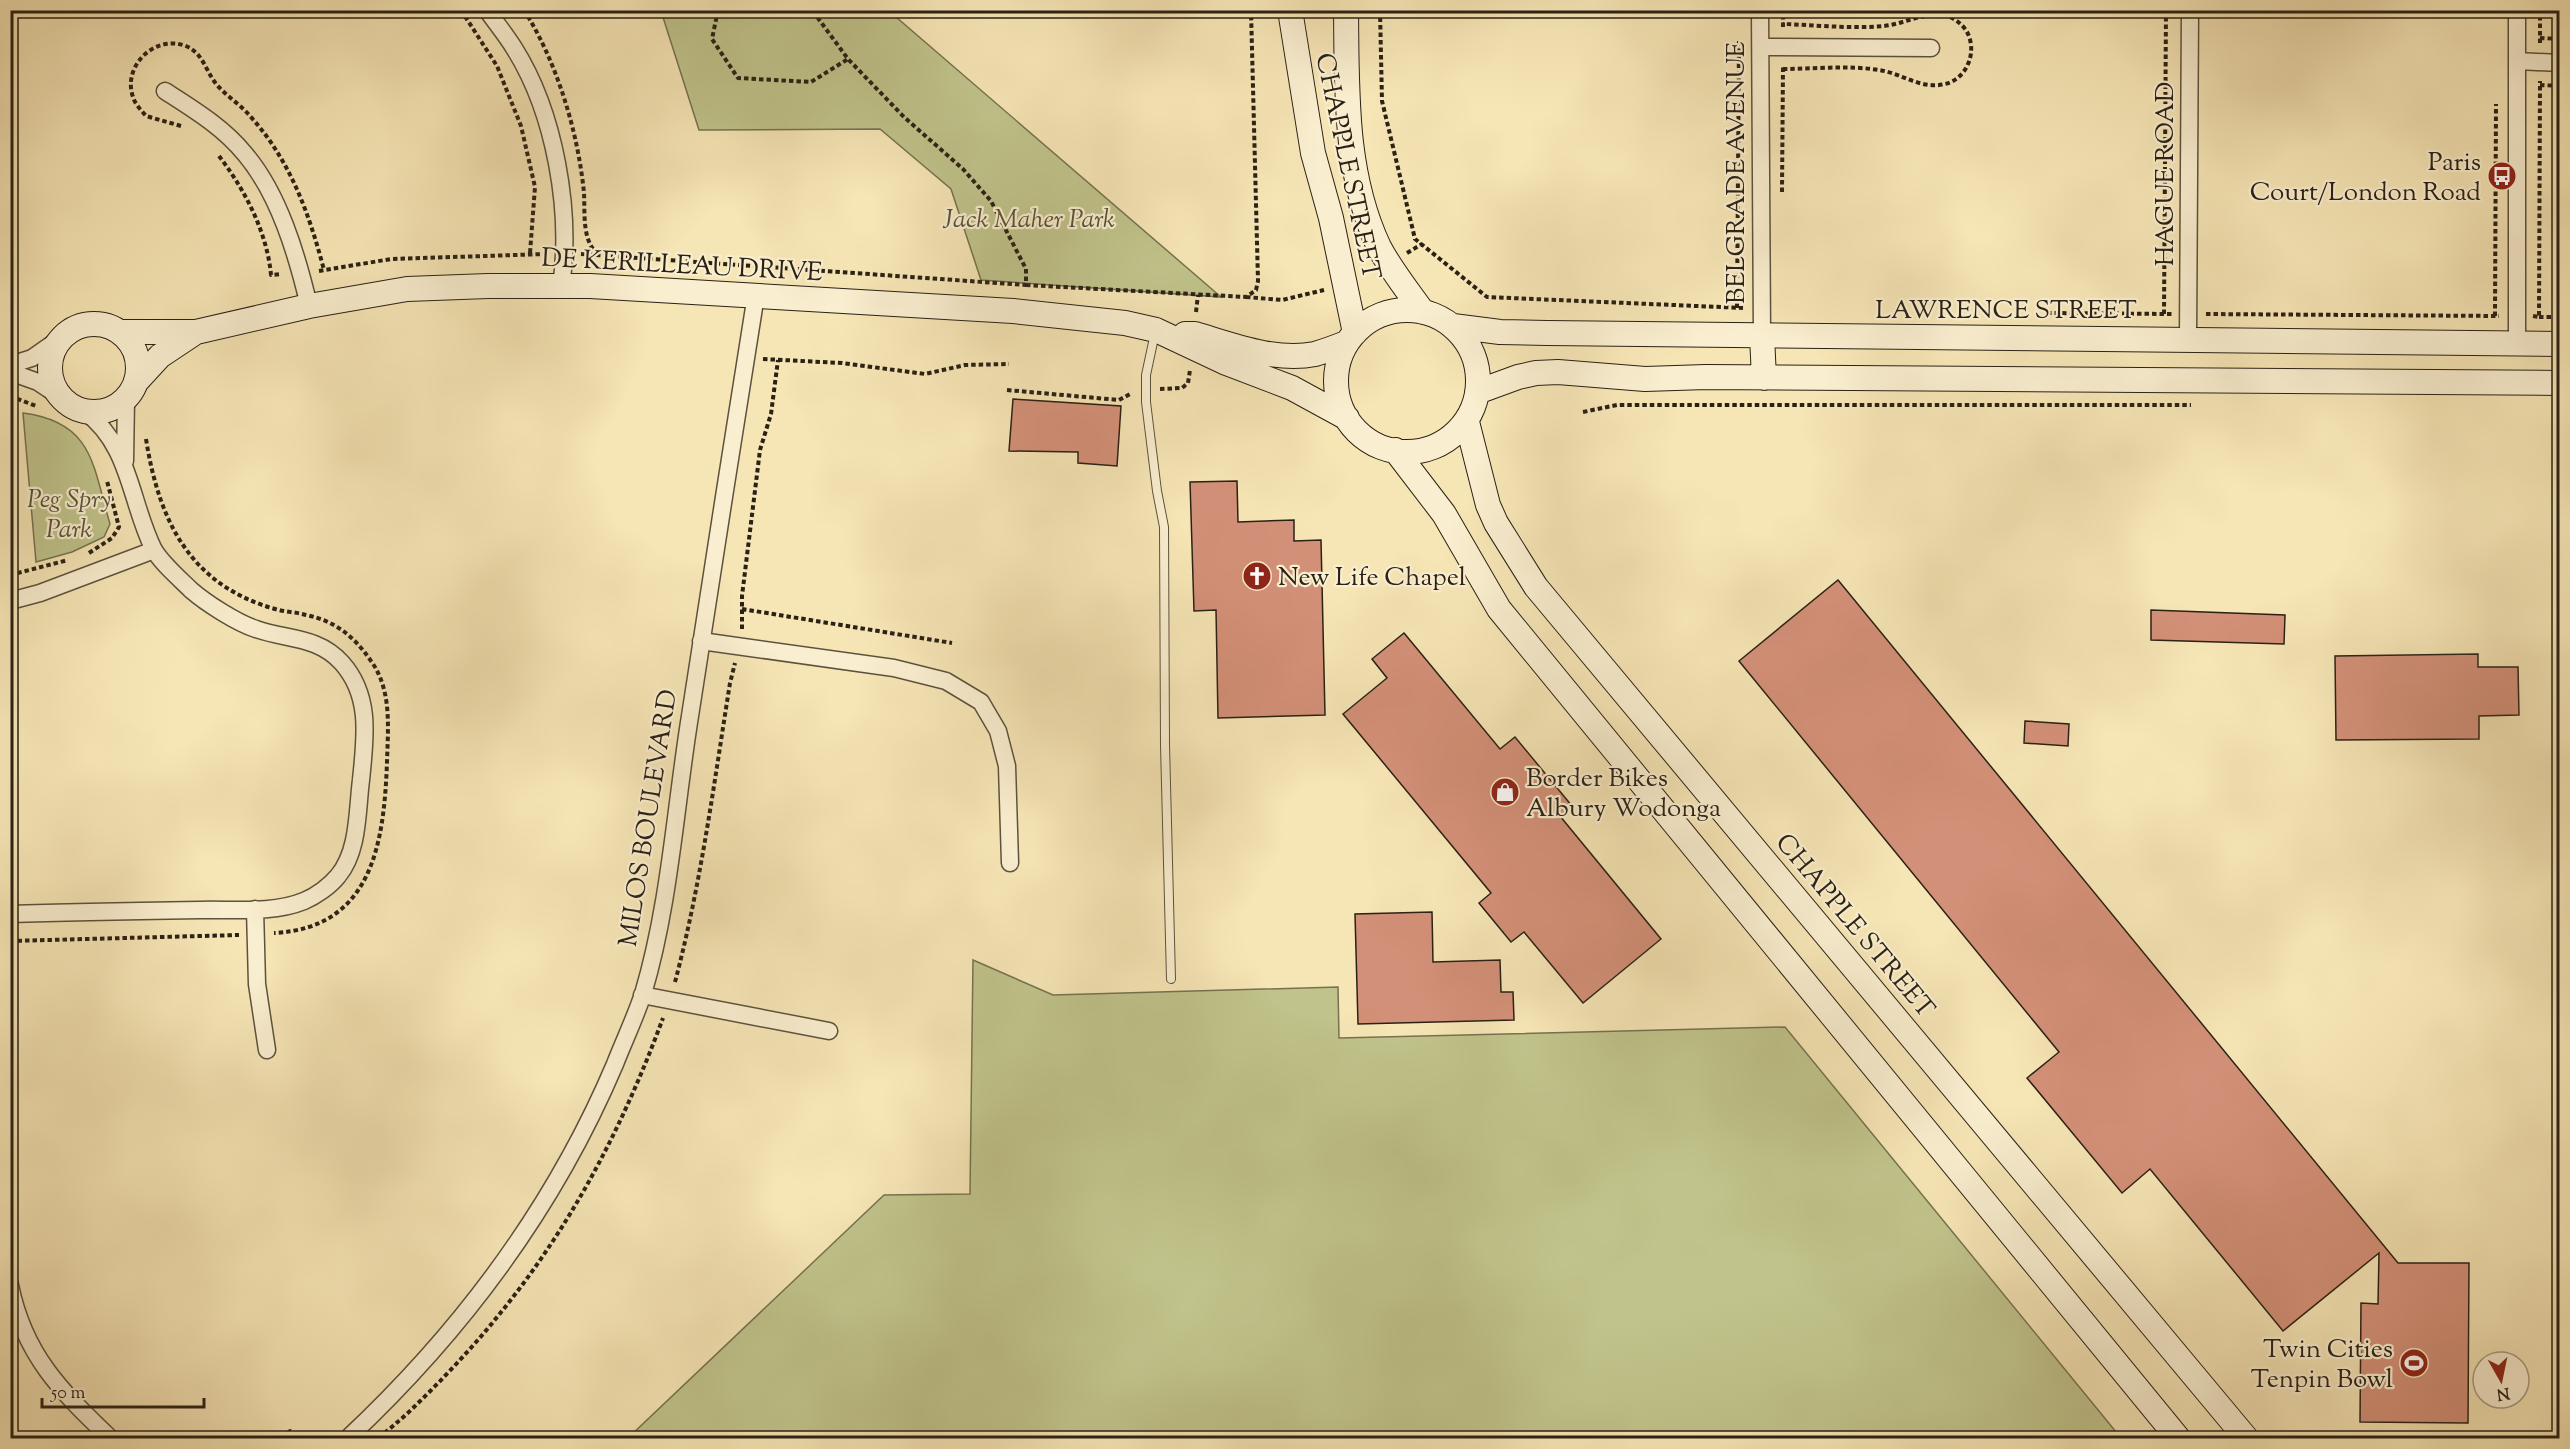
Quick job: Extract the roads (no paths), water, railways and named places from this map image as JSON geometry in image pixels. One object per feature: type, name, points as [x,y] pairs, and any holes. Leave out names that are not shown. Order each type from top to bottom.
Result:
[{"type":"street","points":[[487,10],[515,48],[546,116],[562,190],[564,253],[561,286]]},
{"type":"street","name":"CHAPPLE STREET","points":[[1290,10],[1313,153],[1330,219],[1350,338]]},
{"type":"street","name":"CHAPPLE STREET","points":[[1346,10],[1347,123],[1357,177],[1379,246],[1392,269],[1423,312]]},
{"type":"street","name":"BELGRADE AVENUE","points":[[1760,10],[1762,336]]},
{"type":"street","name":"HAGUE ROAD","points":[[2188,339],[2190,10]]},
{"type":"street","points":[[2517,10],[2517,382]]},
{"type":"street","points":[[1761,47],[1931,48]]},
{"type":"street","points":[[2517,61],[2559,63]]},
{"type":"street","points":[[165,91],[205,116],[245,154],[280,210],[309,306]]},
{"type":"street","name":"DE KERILLEAU DRIVE","points":[[121,332],[196,332],[309,306],[407,289],[602,286],[1013,311],[1125,323],[1161,332],[1195,334],[1275,355],[1315,354],[1350,338]]},
{"type":"street","name":"MILOS BOULEVARD","points":[[348,1438],[438,1347],[491,1280],[523,1233],[552,1189],[587,1127],[642,994],[668,885],[701,641],[756,295]]},
{"type":"street","points":[[1405,310],[1439,317],[1453,326],[1465,340],[1474,356],[1478,374],[1477,392],[1467,422],[1439,444],[1417,451],[1395,450],[1376,445],[1360,433],[1347,418],[1338,397],[1336,375],[1350,338],[1369,321],[1386,313],[1405,310]]},
{"type":"street","points":[[10,365],[32,358],[84,325],[110,326],[121,332],[137,354],[139,368],[131,390],[125,466]]},
{"type":"street","name":"LAWRENCE STREET","points":[[1453,326],[1500,332],[2559,344]]},
{"type":"street","name":"DE KERILLEAU DRIVE","points":[[131,390],[160,356],[196,332]]},
{"type":"street","name":"DE KERILLEAU DRIVE","points":[[1161,332],[1224,362],[1292,388],[1347,418]]},
{"type":"street","points":[[1762,336],[1764,378]]},
{"type":"street","points":[[62,337],[50,361],[54,387],[62,398]]},
{"type":"street","points":[[10,372],[39,382],[72,406],[98,421],[108,433],[125,466],[154,550],[193,591],[239,621],[256,629],[301,638],[322,646],[341,662],[352,676],[360,692],[364,708],[366,742],[356,826],[344,868],[331,884],[303,901],[255,909],[10,914]]},
{"type":"street","points":[[1477,392],[1518,376],[1558,372],[1645,379],[2559,383]]},
{"type":"street","points":[[84,411],[99,412],[114,408],[131,390]]},
{"type":"street","name":"CHAPPLE STREET","points":[[1467,422],[1488,505],[1496,523],[1536,587],[2246,1438]]},
{"type":"street","points":[[1395,450],[1444,514],[1499,609],[2178,1438]]},
{"type":"street","points":[[10,601],[40,593],[154,550]]},
{"type":"street","points":[[701,641],[894,669],[946,681],[981,702],[998,731],[1006,766],[1010,864]]},
{"type":"street","points":[[255,909],[257,984],[267,1050]]},
{"type":"street","points":[[642,994],[829,1031]]},
{"type":"street","points":[[10,1285],[14,1305],[27,1341],[51,1378],[110,1438]]},
{"type":"lane","points":[[1161,332],[1146,375],[1146,389],[1157,491],[1164,527],[1165,745],[1171,979]]},
{"type":"place","name":"Paris Court/London Road","points":[[2502,176]]},
{"type":"place","name":"New Life Chapel","points":[[1257,576]]},
{"type":"place","name":"Border Bikes Albury Wodonga","points":[[1505,792]]},
{"type":"place","name":"Twin Cities Tenpin Bowl","points":[[2414,1363]]},
{"type":"park label","name":"Jack Maher Park","points":[[1029,218]]},
{"type":"park label","name":"Peg Spry Park","points":[[69,513]]}]
